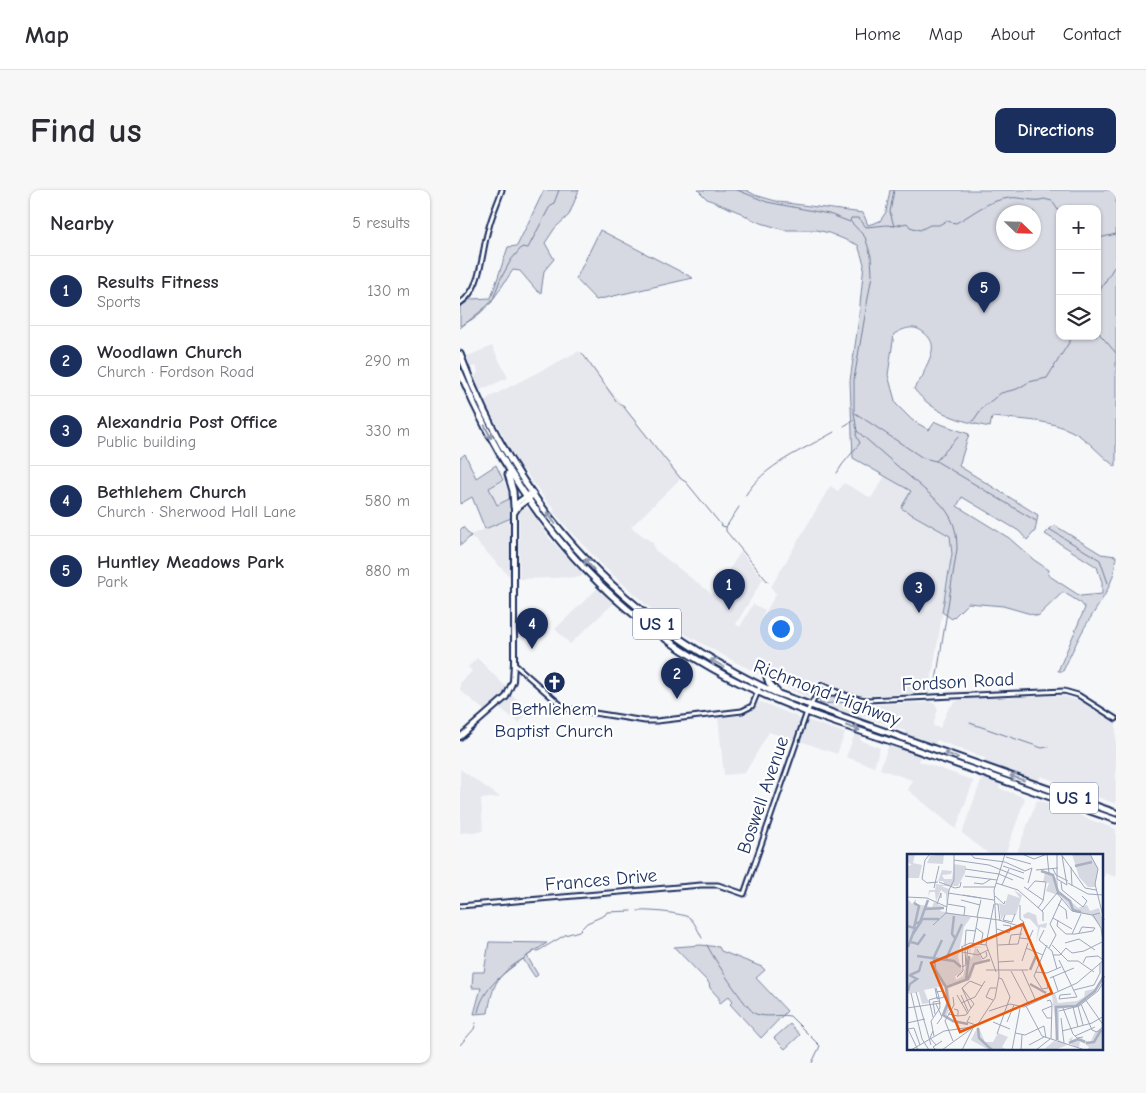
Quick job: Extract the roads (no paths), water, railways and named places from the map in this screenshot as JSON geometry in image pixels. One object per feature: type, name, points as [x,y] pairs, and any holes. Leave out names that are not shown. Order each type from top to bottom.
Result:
[{"type":"highway","name":"Richmond Highway","points":[[460,354],[494,430],[533,494],[564,536],[609,584],[637,608],[686,644],[760,686],[782,696],[1116,813]]},
{"type":"highway","name":"Richmond Highway","points":[[460,372],[472,400],[505,464],[527,498],[570,553],[613,596],[640,619],[697,659],[758,692],[807,712],[1116,820]]},
{"type":"highway","points":[[505,464],[513,491],[514,507]]},
{"type":"highway","points":[[767,676],[772,687],[782,696]]},
{"type":"main road","points":[[460,737],[506,697],[513,681],[514,507],[533,494]]},
{"type":"main road","points":[[514,515],[518,507],[527,498]]},
{"type":"street","points":[[460,303],[468,297],[476,282],[489,227],[502,190]]},
{"type":"street","points":[[514,663],[562,706],[569,709],[645,721],[742,711],[752,706],[760,686]]},
{"type":"street","name":"Fordson Road","points":[[813,698],[822,685],[838,693],[867,700],[1064,691],[1078,695],[1116,719]]},
{"type":"street","points":[[809,706],[813,698],[827,693],[838,693]]},
{"type":"street","name":"Boswell Avenue","points":[[744,894],[809,706]]},
{"type":"street","name":"Frances Drive","points":[[460,906],[701,885],[718,886],[744,894]]},
{"type":"waterway","points":[[460,328],[492,302],[500,280],[511,260],[522,247],[528,248],[549,208],[554,203],[559,190]]},
{"type":"waterway","points":[[737,190],[767,202],[829,214],[850,222],[851,218],[859,218],[866,227],[894,226],[907,223],[910,227],[920,230],[946,221],[956,223],[987,205],[1001,200],[1013,198],[1044,199],[1052,201],[1056,207]]},
{"type":"waterway","points":[[894,190],[890,212],[894,226]]},
{"type":"waterway","points":[[837,473],[860,443],[856,435],[854,379],[872,275],[871,256],[865,237],[851,222]]},
{"type":"waterway","points":[[1101,238],[1116,234]]},
{"type":"waterway","points":[[1101,288],[1116,264]]},
{"type":"waterway","points":[[1101,336],[1116,353]]},
{"type":"waterway","points":[[973,421],[982,408],[1001,393],[1017,389],[1029,382],[1047,378],[1071,340]]},
{"type":"waterway","points":[[582,353],[617,402],[623,406],[681,479],[686,482],[722,526],[726,527]]},
{"type":"waterway","points":[[855,413],[923,458],[936,461],[1036,521]]},
{"type":"waterway","points":[[844,426],[854,420]]},
{"type":"waterway","points":[[857,431],[940,503],[948,513],[953,524],[957,549],[936,681]]},
{"type":"waterway","points":[[745,496],[753,485],[774,466],[834,432]]},
{"type":"waterway","points":[[936,461],[961,434]]},
{"type":"waterway","points":[[739,507],[726,527],[726,531],[768,582]]},
{"type":"waterway","points":[[1049,529],[1100,560],[1108,583]]},
{"type":"waterway","points":[[970,723],[1042,748],[1048,747]]},
{"type":"waterway","points":[[478,1012],[481,1002],[493,984],[508,970],[534,951],[538,951],[565,935],[579,931],[587,923],[605,915],[607,912],[631,911]]},
{"type":"waterway","points":[[638,911],[665,912],[686,916],[694,922],[702,938]]},
{"type":"waterway","points":[[707,945],[751,1011],[760,1015],[790,1016],[820,1046],[812,1063]]},
{"type":"waterway","points":[[460,1045],[474,1029],[476,1023]]},
{"type":"place","name":"Huntley Meadows Park","points":[[984,313]]},
{"type":"place","name":"Results Fitness","points":[[729,610]]},
{"type":"place","name":"Alexandria Post Office","points":[[919,613]]},
{"type":"place","name":"Bethlehem Church","points":[[532,649]]},
{"type":"place","name":"Bethlehem Baptist Church","points":[[554,683]]},
{"type":"place","name":"Woodlawn Church","points":[[677,699]]}]
